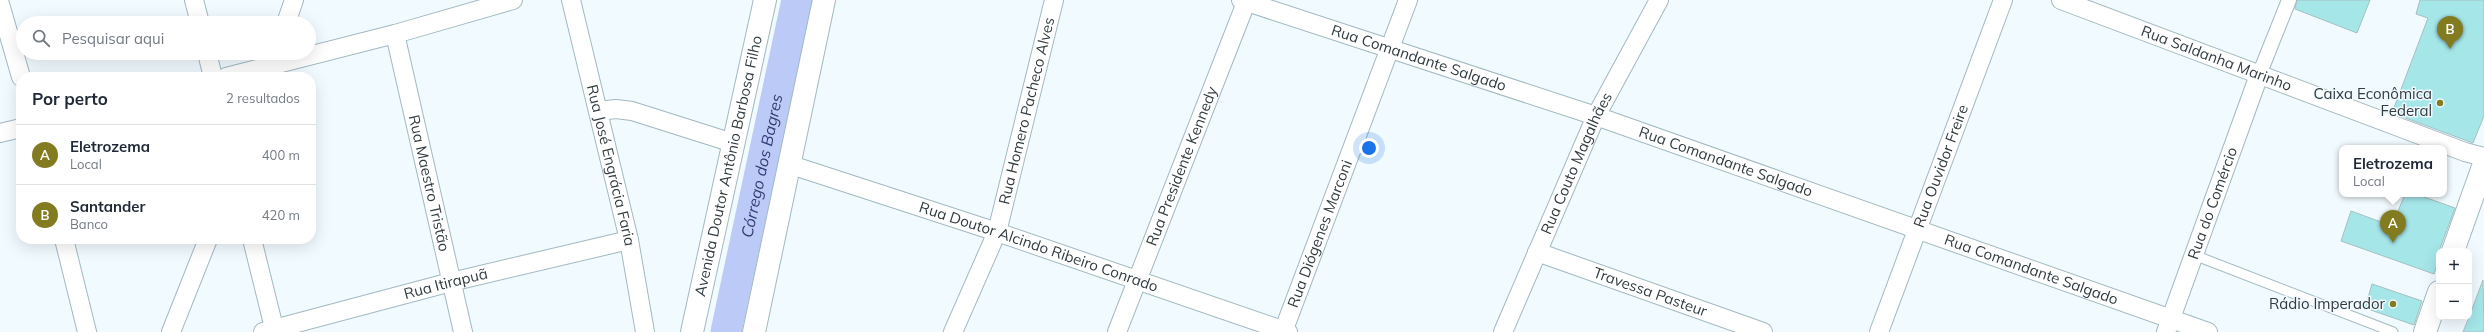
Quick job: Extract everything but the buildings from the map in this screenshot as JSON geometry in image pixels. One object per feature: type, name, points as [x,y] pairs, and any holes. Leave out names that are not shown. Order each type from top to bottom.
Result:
[{"type":"main road","name":"Avenida Doutor Antônio Barbosa Filho","points":[[692,332],[765,0]]},
{"type":"main road","points":[[754,332],[788,164],[824,0]]},
{"type":"main road","points":[[2454,248],[2484,164]]},
{"type":"main road","points":[[2426,332],[2436,301]]},
{"type":"street","points":[[194,0],[198,16]]},
{"type":"street","points":[[288,16],[294,0]]},
{"type":"street","points":[[316,54],[395,34],[513,0]]},
{"type":"street","name":"Rua José Engrácia Faria","points":[[571,0],[629,240],[646,332]]},
{"type":"street","name":"Rua Homero Pacheco Alves","points":[[953,332],[997,232],[1054,0]]},
{"type":"street","name":"Rua Diógenes Marconi","points":[[1285,332],[1391,50],[1408,0]]},
{"type":"street","name":"Rua Couto Magalhães","points":[[1503,332],[1596,116],[1659,0]]},
{"type":"street","name":"Rua Ouvidor Freire","points":[[1880,332],[2003,0]]},
{"type":"street","name":"Rua Saldanha Marinho","points":[[2062,0],[2466,152],[2484,156]]},
{"type":"street","points":[[2259,75],[2289,0]]},
{"type":"street","name":"Rua Comandante Salgado","points":[[1245,1],[1596,116],[1918,228],[2168,325],[2208,332]]},
{"type":"street","name":"Rua Presidente Kennedy","points":[[1117,332],[1245,1]]},
{"type":"street","points":[[0,4],[16,60]]},
{"type":"street","name":"Rua Maestro Tristão","points":[[395,34],[463,332]]},
{"type":"street","points":[[16,60],[20,72]]},
{"type":"street","points":[[209,60],[212,72]]},
{"type":"street","points":[[244,72],[290,60]]},
{"type":"street","name":"Rua do Comércio","points":[[2168,325],[2259,75]]},
{"type":"street","points":[[598,110],[616,108],[632,111],[733,143]]},
{"type":"street","points":[[0,133],[16,129]]},
{"type":"street","name":"Rua Doutor Alcindo Ribeiro Conrado","points":[[788,164],[997,232],[1285,332]]},
{"type":"street","name":"Rua Itirapuã","points":[[271,331],[451,282],[629,240]]},
{"type":"street","points":[[65,244],[87,332]]},
{"type":"street","points":[[171,332],[206,244]]},
{"type":"street","points":[[253,244],[271,331]]},
{"type":"street","name":"Travessa Pasteur","points":[[1538,252],[1763,332]]},
{"type":"lane","points":[[2194,255],[2393,332]]},
{"type":"waterway","name":"Córrego dos Bagres","points":[[726,332],[797,0]]},
{"type":"place","name":"Santander","points":[[2450,49]]},
{"type":"place","name":"Caixa Econômica Federal","points":[[2440,103]]},
{"type":"place","name":"Eletrozema","points":[[2393,243]]},
{"type":"place","name":"Rádio Imperador","points":[[2393,304]]}]
